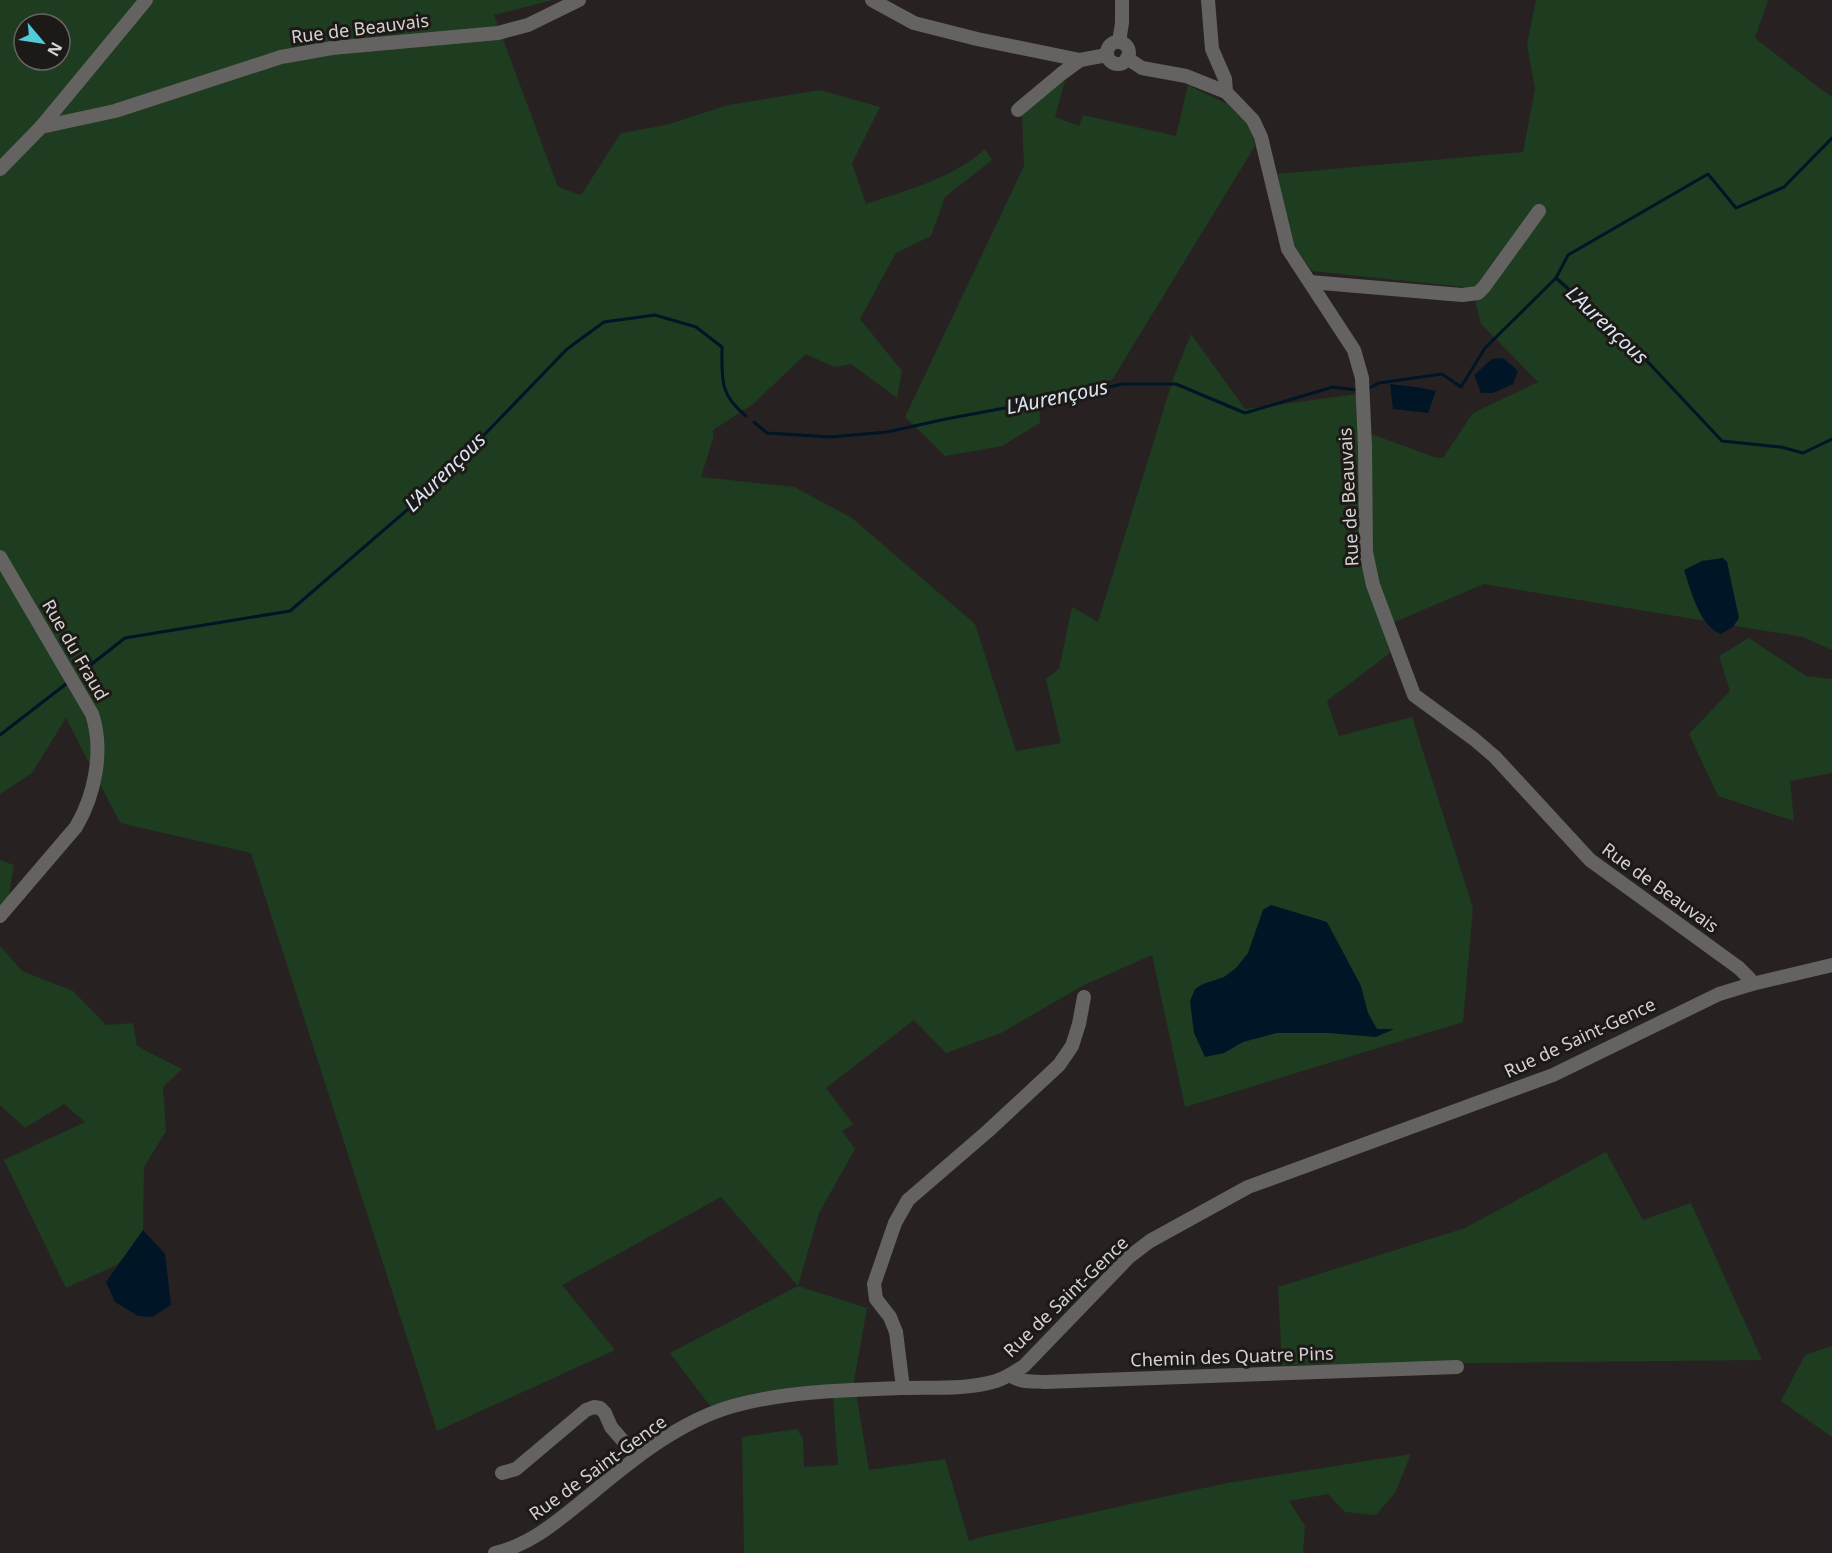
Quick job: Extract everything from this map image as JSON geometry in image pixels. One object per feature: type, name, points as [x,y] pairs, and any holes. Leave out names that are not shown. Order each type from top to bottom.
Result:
[{"type":"street","points":[[0,169],[40,127],[146,0]]},
{"type":"street","name":"Rue de Beauvais","points":[[40,127],[115,111],[281,57],[332,48],[498,33],[528,25],[579,0]]},
{"type":"street","points":[[872,0],[914,23],[977,39],[1080,60],[1107,55]]},
{"type":"street","points":[[1119,42],[1122,0]]},
{"type":"street","points":[[1208,0],[1212,49],[1225,79],[1226,92]]},
{"type":"street","points":[[1119,42],[1128,48],[1128,58],[1118,64],[1111,62],[1107,55],[1109,45],[1119,42]]},
{"type":"street","name":"Rue de Beauvais","points":[[1128,58],[1142,68],[1186,76],[1226,92],[1253,120],[1261,137],[1288,249],[1354,350],[1362,378],[1366,552],[1373,585],[1414,695],[1495,757],[1590,860],[1739,968],[1752,984]]},
{"type":"street","points":[[1018,111],[1080,60]]},
{"type":"street","points":[[1310,282],[1433,294],[1478,293],[1539,211]]},
{"type":"street","name":"Rue du Fraud","points":[[0,557],[93,714],[97,728],[98,751],[94,778],[84,814],[76,827],[0,916]]},
{"type":"street","name":"Rue de Saint-Gence","points":[[495,1553],[522,1545],[542,1533],[637,1457],[686,1426],[715,1412],[736,1405],[801,1394],[978,1385],[1010,1375],[1024,1366],[1129,1257],[1150,1241],[1248,1188],[1553,1075],[1719,994],[1832,965]]},
{"type":"street","points":[[903,1388],[896,1332],[890,1317],[876,1299],[874,1284],[895,1223],[908,1200],[988,1131],[1059,1065],[1072,1046],[1084,997]]},
{"type":"street","name":"Chemin des Quatre Pins","points":[[1010,1375],[1012,1378],[1023,1381],[1045,1382],[1457,1367]]},
{"type":"street","points":[[502,1473],[516,1469],[586,1410],[594,1407],[600,1408],[605,1413],[611,1427],[637,1457]]},
{"type":"green space","points":[[0,0],[553,0],[494,15],[558,187],[581,195],[621,133],[666,125],[728,105],[820,90],[880,107],[852,163],[866,204],[943,176],[985,149],[992,160],[945,197],[931,236],[896,253],[860,319],[902,371],[897,398],[851,364],[834,367],[806,354],[753,404],[713,430],[713,439],[701,477],[794,487],[852,518],[975,624],[1016,751],[1061,743],[1046,679],[1059,669],[1072,607],[1098,622],[1173,379],[1191,334],[1245,409],[1357,394],[1360,430],[1434,457],[1443,458],[1473,413],[1538,382],[1481,324],[1472,288],[1312,271],[1295,248],[1276,174],[1523,152],[1535,89],[1527,45],[1536,0],[1768,0],[1755,38],[1832,97],[1832,650],[1803,637],[1484,584],[1383,627],[1390,653],[1327,701],[1339,736],[1412,717],[1473,908],[1463,1022],[1185,1107],[1152,955],[1084,985],[1001,1033],[946,1053],[914,1020],[826,1088],[853,1124],[842,1131],[855,1149],[819,1213],[798,1286],[721,1197],[562,1285],[615,1350],[437,1431],[251,853],[120,823],[66,718],[32,773],[0,794]]},
{"type":"green space","points":[[1066,77],[1055,117],[1079,126],[1083,115],[1176,136],[1188,85],[1227,104],[1250,127],[1255,146],[1112,380],[1039,394],[1040,423],[1002,446],[945,456],[905,417],[1024,166],[1022,116]]},
{"type":"green space","points":[[1749,638],[1806,676],[1832,679],[1832,773],[1790,781],[1794,821],[1718,796],[1689,734],[1730,691],[1719,656]]},
{"type":"green space","points":[[0,860],[14,865],[9,896],[0,906]]},
{"type":"green space","points":[[0,946],[22,971],[73,991],[106,1025],[133,1023],[137,1046],[182,1069],[163,1087],[166,1131],[144,1167],[143,1230],[117,1265],[66,1288],[4,1160],[85,1122],[64,1104],[25,1128],[0,1105]]},
{"type":"green space","points":[[1606,1152],[1643,1220],[1691,1203],[1762,1360],[1282,1365],[1278,1287],[1465,1228]]},
{"type":"green space","points":[[798,1286],[867,1308],[854,1381],[869,1470],[945,1459],[969,1541],[1227,1483],[1411,1454],[1395,1493],[1376,1515],[1345,1512],[1328,1494],[1289,1501],[1305,1526],[1303,1553],[744,1553],[742,1437],[797,1429],[803,1439],[804,1467],[838,1465],[832,1385],[755,1393],[710,1406],[670,1353]]},
{"type":"green space","points":[[1832,1346],[1832,1437],[1781,1401],[1805,1355]]},
{"type":"water","points":[[1503,358],[1518,371],[1513,384],[1493,393],[1481,393],[1474,375],[1492,359]]},
{"type":"water","points":[[1390,384],[1436,391],[1428,413],[1393,409]]},
{"type":"water","points":[[1723,558],[1727,562],[1739,618],[1733,627],[1721,634],[1713,630],[1701,616],[1684,570],[1702,561]]},
{"type":"water","points":[[1271,905],[1327,922],[1361,986],[1368,1013],[1377,1029],[1394,1029],[1376,1037],[1328,1033],[1277,1033],[1243,1042],[1224,1053],[1205,1057],[1194,1033],[1190,1001],[1195,989],[1224,977],[1236,968],[1248,953],[1263,910]]},
{"type":"water","points":[[143,1230],[165,1254],[171,1305],[152,1317],[138,1316],[115,1302],[106,1282]]},
{"type":"waterway","points":[[1556,278],[1568,255],[1708,174],[1736,208],[1784,187],[1832,138]]},
{"type":"waterway","name":"L'Aurençous","points":[[1367,389],[1379,383],[1442,374],[1461,387],[1485,348],[1556,278],[1632,345],[1722,441],[1781,447],[1803,453],[1832,439]]},
{"type":"waterway","name":"L'Aurençous","points":[[88,667],[125,638],[290,611],[436,485],[567,349],[604,322],[655,315],[696,327],[722,347],[724,385],[731,400],[746,416]]},
{"type":"waterway","name":"L'Aurençous","points":[[754,422],[767,433],[831,437],[887,432],[1122,384],[1176,384],[1245,413],[1333,387],[1356,390]]},
{"type":"waterway","name":"L'Aurençous","points":[[0,735],[66,684]]}]
